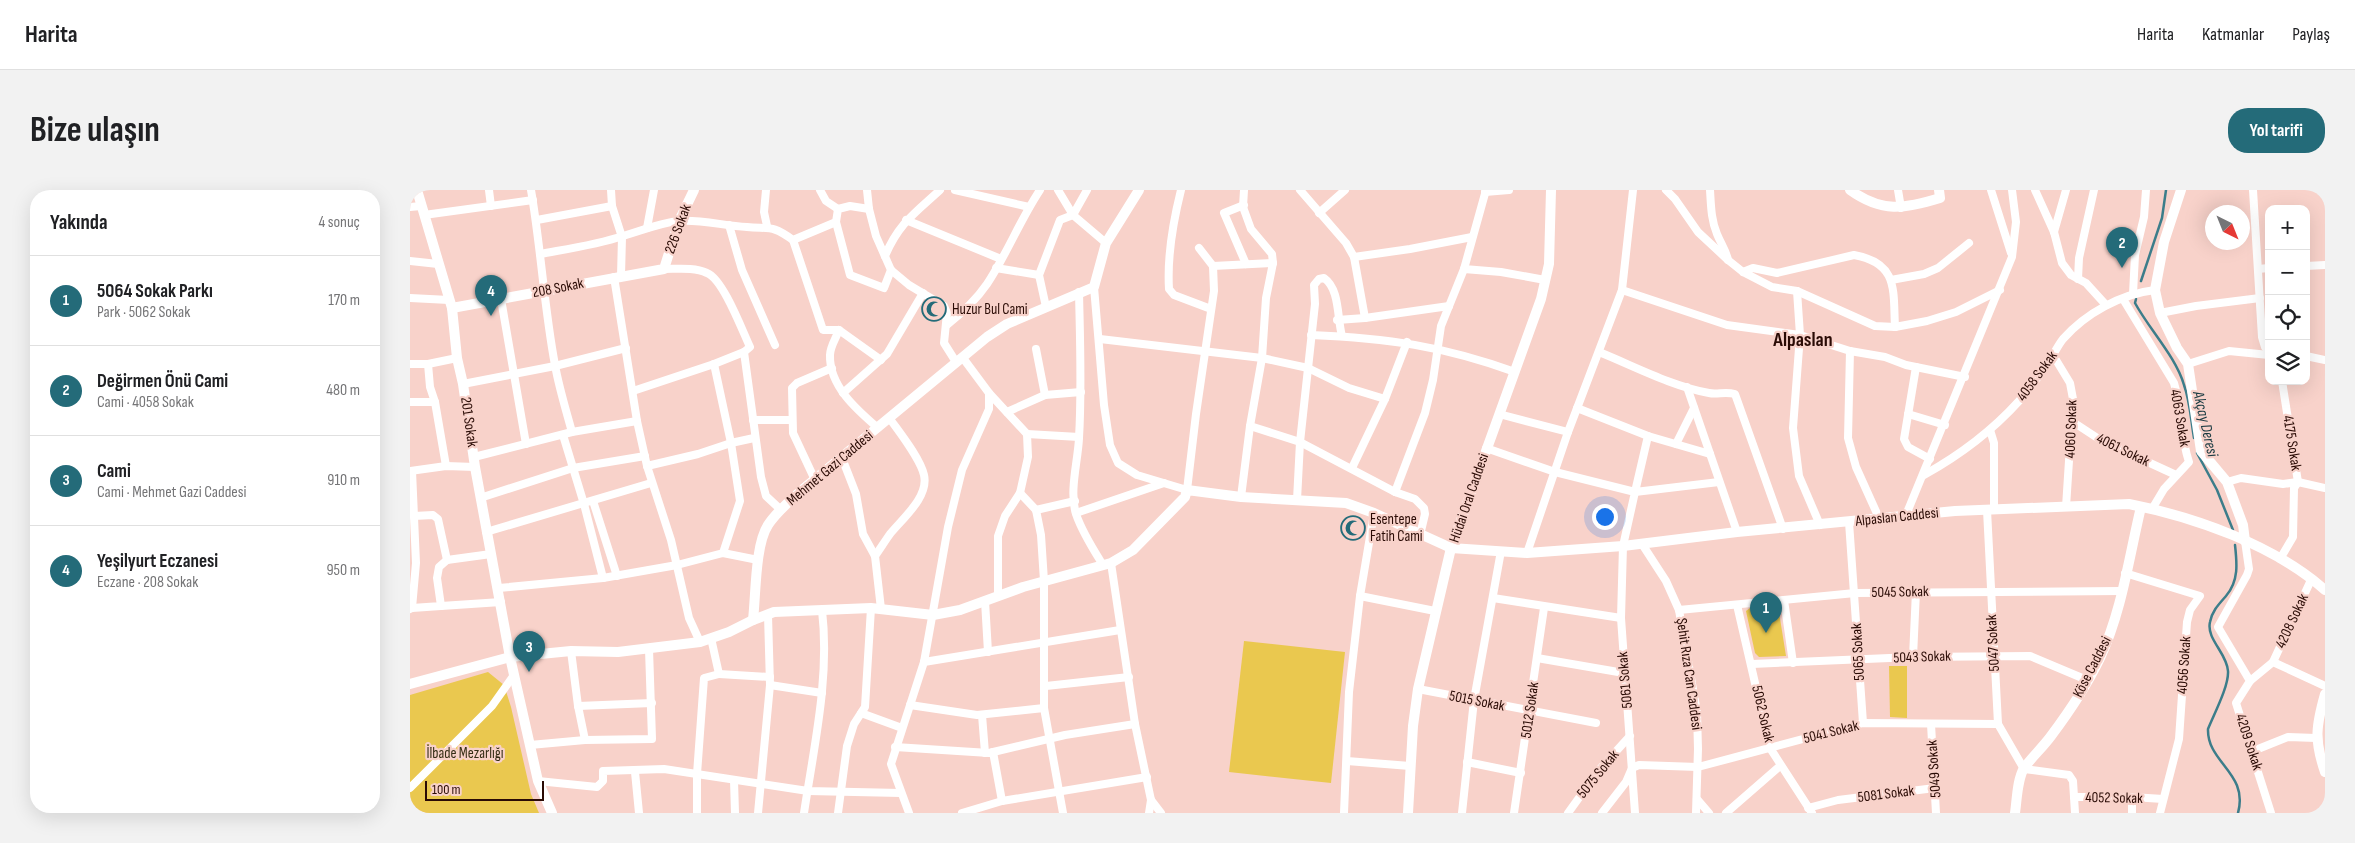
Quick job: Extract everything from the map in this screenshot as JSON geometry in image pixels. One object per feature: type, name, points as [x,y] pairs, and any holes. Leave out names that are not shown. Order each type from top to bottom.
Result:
[{"type":"street","name":"201 Sokak","points":[[416,190],[418,210],[451,304],[457,358],[463,384],[474,462],[486,532],[499,588],[510,658],[538,781],[552,813]]},
{"type":"street","points":[[489,190],[491,206]]},
{"type":"street","points":[[531,190],[537,220],[544,292],[555,366],[572,432]]},
{"type":"street","points":[[611,190],[612,206],[622,237],[617,276],[637,421],[651,482],[677,565],[689,618],[700,642]]},
{"type":"street","points":[[647,228],[654,190]]},
{"type":"street","name":"226 Sokak","points":[[664,268],[679,221],[694,190]]},
{"type":"street","points":[[766,190],[764,212],[767,226]]},
{"type":"street","points":[[820,190],[826,201],[838,209],[850,206],[869,208]]},
{"type":"street","points":[[867,190],[876,236],[891,270],[944,306],[947,313],[944,343],[1027,434],[1028,456],[1020,493],[1005,516],[998,536],[998,594]]},
{"type":"street","points":[[955,190],[1029,207]]},
{"type":"street","points":[[947,326],[968,308],[987,284],[1040,190]]},
{"type":"street","points":[[1058,190],[1073,215],[1106,243]]},
{"type":"street","points":[[1046,307],[1040,275],[1060,220],[1073,215],[1087,190]]},
{"type":"street","points":[[1139,190],[1106,243],[1094,287],[1100,339],[1104,406],[1110,445],[1118,463],[1137,475],[1187,490]]},
{"type":"street","points":[[1181,190],[1171,241],[1168,270],[1169,289],[1174,295],[1211,309]]},
{"type":"street","points":[[1241,497],[1250,426],[1262,358],[1266,298],[1273,263],[1272,254],[1251,228],[1244,205],[1244,190]]},
{"type":"street","points":[[1300,190],[1346,243],[1354,257],[1365,318]]},
{"type":"street","points":[[1319,212],[1344,190]]},
{"type":"street","points":[[1395,492],[1425,413],[1441,326],[1464,269],[1486,191],[1510,190]]},
{"type":"street","name":"Hüdai Oral Caddesi","points":[[1408,813],[1410,766],[1418,689],[1435,611],[1451,548],[1515,372],[1546,280],[1549,264],[1551,190]]},
{"type":"street","points":[[1527,553],[1568,432],[1622,290],[1633,190]]},
{"type":"street","points":[[1666,190],[1675,199],[1698,232],[1743,272],[1772,287],[1797,291],[1875,326],[1895,327],[1956,312],[2000,290]]},
{"type":"street","points":[[1710,190],[1712,216],[1717,234],[1726,249],[1728,260]]},
{"type":"street","points":[[1850,190],[1862,194],[1882,206],[1901,208],[1940,198],[1939,190]]},
{"type":"street","points":[[1898,190],[1901,208]]},
{"type":"street","points":[[1991,190],[2012,257]]},
{"type":"street","points":[[1906,515],[1965,378],[2012,257],[2016,222],[2012,190]]},
{"type":"street","points":[[2035,190],[2054,232],[2062,263],[2071,275],[2086,283],[2106,305]]},
{"type":"street","points":[[2054,232],[2066,190]]},
{"type":"street","points":[[2078,279],[2079,258],[2094,190]]},
{"type":"street","points":[[2133,294],[2135,255],[2144,217],[2146,190]]},
{"type":"street","points":[[2181,190],[2164,242],[2155,290],[2160,313],[2177,348],[2188,364],[2201,451],[2227,482],[2241,517],[2249,569],[2248,575],[2218,627],[2250,681],[2273,662],[2325,686]]},
{"type":"street","points":[[2253,190],[2262,337],[2265,344]]},
{"type":"street","points":[[885,256],[894,235],[906,220],[935,192]]},
{"type":"street","points":[[418,210],[491,206],[533,200]]},
{"type":"street","points":[[1244,205],[1224,213],[1246,264]]},
{"type":"street","points":[[537,220],[612,206]]},
{"type":"street","points":[[838,209],[836,222],[850,275],[884,288],[891,270]]},
{"type":"street","points":[[906,220],[1000,259]]},
{"type":"street","points":[[540,254],[622,237],[647,228],[679,221],[748,227],[767,226],[778,230],[793,240],[823,330],[839,330],[881,360]]},
{"type":"street","points":[[793,240],[836,222]]},
{"type":"street","points":[[729,225],[742,270],[775,345]]},
{"type":"street","points":[[1354,257],[1472,237]]},
{"type":"street","points":[[1890,280],[1924,274],[1938,268],[1969,243]]},
{"type":"street","points":[[410,684],[510,658],[571,651],[618,652],[700,642],[729,632],[774,612],[876,608],[933,614],[960,610],[998,594],[1107,564],[1133,550],[1185,497],[1187,490],[1214,291],[1213,266],[1199,248]]},
{"type":"street","points":[[1743,272],[1753,268],[1777,274],[1854,255],[1874,261],[1890,280],[1895,292],[1895,327]]},
{"type":"street","points":[[410,261],[438,264]]},
{"type":"street","points":[[1213,266],[1273,263]]},
{"type":"street","points":[[2310,266],[2325,265]]},
{"type":"street","points":[[633,391],[714,364],[744,352],[750,347],[718,283],[709,273],[695,269],[664,268]]},
{"type":"street","name":"208 Sokak","points":[[451,304],[544,292],[664,268]]},
{"type":"street","points":[[996,268],[1040,275]]},
{"type":"street","points":[[2258,269],[2265,268]]},
{"type":"street","points":[[1464,269],[1501,272],[1546,280]]},
{"type":"street","points":[[1297,500],[1300,442],[1315,304],[1314,285],[1319,279],[1324,278],[1334,288],[1337,320],[1342,336]]},
{"type":"street","name":"Mehmet Gazi Caddesi","points":[[753,620],[759,547],[768,526],[781,510],[987,337],[1007,324],[1094,287]]},
{"type":"street","points":[[1622,290],[1727,325],[1800,335],[1850,351],[1885,357],[1916,367],[1965,378]]},
{"type":"street","name":"4058 Sokak","points":[[1924,475],[1967,450],[1990,430],[2029,390],[2054,355],[2062,340],[2106,305],[2133,294],[2155,290]]},
{"type":"street","points":[[1797,291],[1800,335],[1793,428],[1795,452],[1799,476],[1820,525]]},
{"type":"street","points":[[1079,292],[1081,392],[1076,513],[1090,544],[1107,564],[1129,677],[1135,724],[1152,800],[1149,813]]},
{"type":"street","points":[[843,393],[887,354],[923,293]]},
{"type":"street","points":[[410,298],[451,304]]},
{"type":"street","points":[[2160,313],[2196,306],[2260,298]]},
{"type":"street","points":[[501,299],[526,444]]},
{"type":"street","name":"4063 Sokak","points":[[2123,299],[2166,367],[2179,397],[2182,443],[2189,462],[2176,475],[2152,509]]},
{"type":"street","points":[[1337,320],[1449,306]]},
{"type":"street","points":[[839,330],[830,354],[836,382],[843,393],[878,428]]},
{"type":"street","points":[[1312,335],[1407,342],[1468,356],[1515,372]]},
{"type":"street","points":[[1100,339],[1262,358],[1308,368],[1349,388],[1385,399]]},
{"type":"street","points":[[1352,468],[1385,399],[1407,342]]},
{"type":"street","points":[[463,384],[555,366],[626,348]]},
{"type":"street","points":[[1036,349],[1044,395]]},
{"type":"street","points":[[1850,351],[1848,438],[1856,467],[1879,518]]},
{"type":"street","points":[[2188,364],[2229,351],[2265,354]]},
{"type":"street","points":[[744,352],[754,438],[766,496],[781,510]]},
{"type":"street","points":[[1599,352],[1686,387],[1711,394],[1724,391],[1735,394],[1784,528]]},
{"type":"street","name":"4060 Sokak","points":[[2054,355],[2070,384],[2074,399],[2066,507]]},
{"type":"street","points":[[2310,357],[2325,360]]},
{"type":"street","points":[[410,364],[428,364],[457,358]]},
{"type":"street","points":[[428,364],[430,387],[435,402],[446,466]]},
{"type":"street","points":[[714,364],[731,443],[740,501],[723,553]]},
{"type":"street","points":[[1916,367],[1904,439],[1908,447],[1930,460]]},
{"type":"street","points":[[815,480],[793,433],[792,388],[797,383],[832,368]]},
{"type":"street","name":"4175 Sokak","points":[[2280,559],[2293,537],[2294,488],[2298,482],[2283,385]]},
{"type":"street","points":[[1686,387],[1737,532]]},
{"type":"street","points":[[1007,412],[1044,395],[1081,392]]},
{"type":"street","points":[[909,813],[891,764],[895,746],[924,662],[948,527],[962,470],[989,409],[989,393]]},
{"type":"street","points":[[410,402],[435,402]]},
{"type":"street","points":[[1577,408],[1648,436],[1710,454]]},
{"type":"street","points":[[1676,444],[1694,408]]},
{"type":"street","points":[[1499,414],[1568,432]]},
{"type":"street","points":[[1908,414],[1945,425]]},
{"type":"street","points":[[875,556],[914,505],[924,487],[924,474],[890,419]]},
{"type":"street","points":[[753,420],[792,420]]},
{"type":"street","points":[[501,602],[411,609],[416,563],[411,471],[474,462],[526,444],[572,432],[637,421]]},
{"type":"street","name":"4061 Sokak","points":[[2073,422],[2102,441],[2176,475]]},
{"type":"street","points":[[1250,426],[1300,442],[1395,492],[1416,499],[1424,508],[1425,514],[1420,535]]},
{"type":"street","name":"5047 Sokak","points":[[1990,430],[1994,443],[1991,510],[1991,591],[1998,724],[2024,769]]},
{"type":"street","points":[[1027,434],[1079,437]]},
{"type":"street","points":[[563,435],[584,504],[603,578]]},
{"type":"street","name":"5061 Sokak","points":[[1635,813],[1620,618],[1623,546],[1648,436]]},
{"type":"street","points":[[647,466],[754,438]]},
{"type":"street","points":[[1486,448],[1555,472],[1635,492],[1719,482]]},
{"type":"street","points":[[480,498],[573,468],[645,456]]},
{"type":"street","points":[[838,813],[847,746],[854,724],[864,707],[876,608],[875,556],[863,534],[856,494],[842,458]]},
{"type":"street","points":[[2227,482],[2242,478],[2283,484],[2298,482],[2325,488]]},
{"type":"street","points":[[486,532],[584,504],[651,482]]},
{"type":"street","points":[[1076,513],[1164,483]]},
{"type":"street","name":"Alpaslan Caddesi","points":[[1187,490],[1241,497],[1346,503],[1374,513],[1451,548],[1527,553],[1623,546],[1737,532],[1906,515],[2129,504],[2152,509],[2245,540],[2280,559],[2325,590]]},
{"type":"street","points":[[1020,493],[1036,510],[1041,535],[1046,686],[1044,708],[1064,813]]},
{"type":"street","points":[[593,501],[617,576]]},
{"type":"street","points":[[1036,510],[1075,501]]},
{"type":"street","name":"Köse Caddesi","points":[[2016,813],[2018,788],[2024,769],[2054,733],[2087,680],[2107,640],[2141,507]]},
{"type":"street","points":[[1344,813],[1349,692],[1360,596],[1374,513]]},
{"type":"street","points":[[414,516],[433,515],[438,519],[447,560]]},
{"type":"street","name":"5065 Sokak","points":[[1849,522],[1863,723]]},
{"type":"street","name":"Şehit Rıza Can Caddesi","points":[[1642,544],[1666,581],[1679,610],[1697,712],[1698,767],[1696,813]]},
{"type":"street","points":[[1464,813],[1467,762],[1474,700],[1501,551]]},
{"type":"street","points":[[499,588],[617,576],[677,565],[723,553],[758,560]]},
{"type":"street","points":[[441,606],[439,567],[447,560],[491,554]]},
{"type":"street","name":"4056 Sokak","points":[[2125,573],[2200,596],[2190,610],[2187,622],[2178,739],[2160,813]]},
{"type":"street","name":"4208 Sokak","points":[[2273,662],[2311,580]]},
{"type":"street","points":[[1913,657],[1916,591]]},
{"type":"street","name":"5045 Sokak","points":[[1679,610],[1855,592],[2121,591]]},
{"type":"street","points":[[1360,596],[1435,611]]},
{"type":"street","points":[[1493,598],[1544,608],[1620,618]]},
{"type":"street","points":[[985,600],[988,652]]},
{"type":"street","points":[[1784,600],[1793,663]]},
{"type":"street","name":"5062 Sokak","points":[[1737,605],[1770,748],[1810,810]]},
{"type":"street","name":"5012 Sokak","points":[[1514,813],[1544,608]]},
{"type":"street","points":[[804,813],[822,693],[826,640],[822,610]]},
{"type":"street","points":[[758,813],[770,681],[768,615]]},
{"type":"street","points":[[924,662],[1120,630]]},
{"type":"street","points":[[711,638],[719,674]]},
{"type":"street","points":[[530,745],[585,740],[652,739],[652,703],[648,649]]},
{"type":"street","points":[[571,651],[578,706],[585,740]]},
{"type":"street","name":"5043 Sokak","points":[[1752,664],[1913,657],[2030,656],[2087,680]]},
{"type":"street","points":[[1537,658],[1624,673]]},
{"type":"street","points":[[698,813],[698,774],[704,678],[719,674],[770,681],[822,693]]},
{"type":"street","points":[[410,788],[492,706],[514,675]]},
{"type":"street","points":[[1046,686],[1129,677]]},
{"type":"street","name":"4209 Sokak","points":[[2250,681],[2236,703],[2253,751],[2271,813]]},
{"type":"street","name":"5015 Sokak","points":[[1418,689],[1596,723]]},
{"type":"street","points":[[2325,694],[2316,738],[2318,754],[2325,772]]},
{"type":"street","points":[[578,706],[652,703]]},
{"type":"street","points":[[910,705],[982,715],[1044,708]]},
{"type":"street","points":[[860,713],[902,728]]},
{"type":"street","points":[[982,715],[985,753]]},
{"type":"street","name":"5041 Sokak","points":[[1632,768],[1639,764],[1698,767],[1863,723],[1998,724]]},
{"type":"street","points":[[895,746],[985,753],[1135,724]]},
{"type":"street","name":"5049 Sokak","points":[[1931,724],[1936,813]]},
{"type":"street","name":"5075 Sokak","points":[[1568,813],[1599,770],[1630,736]]},
{"type":"street","points":[[2253,751],[2288,737],[2316,738]]},
{"type":"street","points":[[993,752],[1002,801]]},
{"type":"street","points":[[1347,761],[1410,766]]},
{"type":"street","points":[[1467,762],[1520,773]]},
{"type":"street","points":[[1726,813],[1780,766]]},
{"type":"street","points":[[1602,813],[1626,782],[1632,768]]},
{"type":"street","points":[[538,781],[597,786],[603,782],[603,771],[635,772],[664,769],[808,791],[901,792]]},
{"type":"street","name":"4052 Sokak","points":[[2024,769],[2069,775],[2073,781],[2074,797],[2163,799]]},
{"type":"street","points":[[635,772],[639,813]]},
{"type":"street","points":[[962,813],[985,809],[1002,801],[1148,777]]},
{"type":"street","points":[[734,780],[735,813]]},
{"type":"street","name":"5081 Sokak","points":[[1810,810],[1838,800],[1935,788]]},
{"type":"street","points":[[2074,797],[2075,813]]},
{"type":"street","points":[[2132,797],[2132,813]]},
{"type":"street","points":[[1696,799],[1709,813]]},
{"type":"street","points":[[1152,800],[1161,813]]},
{"type":"green space","points":[[1778,606],[1786,656],[1759,657],[1755,653],[1746,611],[1750,608]]},
{"type":"green space","points":[[1244,641],[1345,652],[1331,783],[1229,772]]},
{"type":"green space","points":[[1889,666],[1907,666],[1907,718],[1890,717]]},
{"type":"green space","name":"İlbade Mezarlığı","points":[[488,672],[504,685],[511,707],[531,794],[539,813],[410,813],[410,695]]},
{"type":"waterway","name":"Akçay Deresi","points":[[2141,281],[2162,218],[2166,190]]},
{"type":"waterway","name":"Akçay Deresi","points":[[2136,299],[2135,303],[2169,354],[2180,375],[2188,398],[2194,438]]},
{"type":"waterway","name":"Akçay Deresi","points":[[2197,453],[2217,490],[2233,530]]},
{"type":"waterway","name":"Akçay Deresi","points":[[2235,545],[2235,578],[2230,590],[2214,611],[2210,622],[2211,634],[2227,664],[2228,677],[2224,692],[2208,729],[2209,741],[2214,751],[2238,788],[2240,799],[2238,813]]},
{"type":"place","name":"Değirmen Önü Cami","points":[[2122,268]]},
{"type":"place","name":"Huzur Bul Cami","points":[[934,309]]},
{"type":"place","name":"Yeşilyurt Eczanesi","points":[[491,316]]},
{"type":"place","name":"Esentepe Fatih Cami","points":[[1353,528]]},
{"type":"place","name":"5064 Sokak Parkı","points":[[1766,633]]},
{"type":"place","name":"Cami","points":[[529,672]]},
{"type":"district","name":"Alpaslan","points":[[1803,340]]}]
